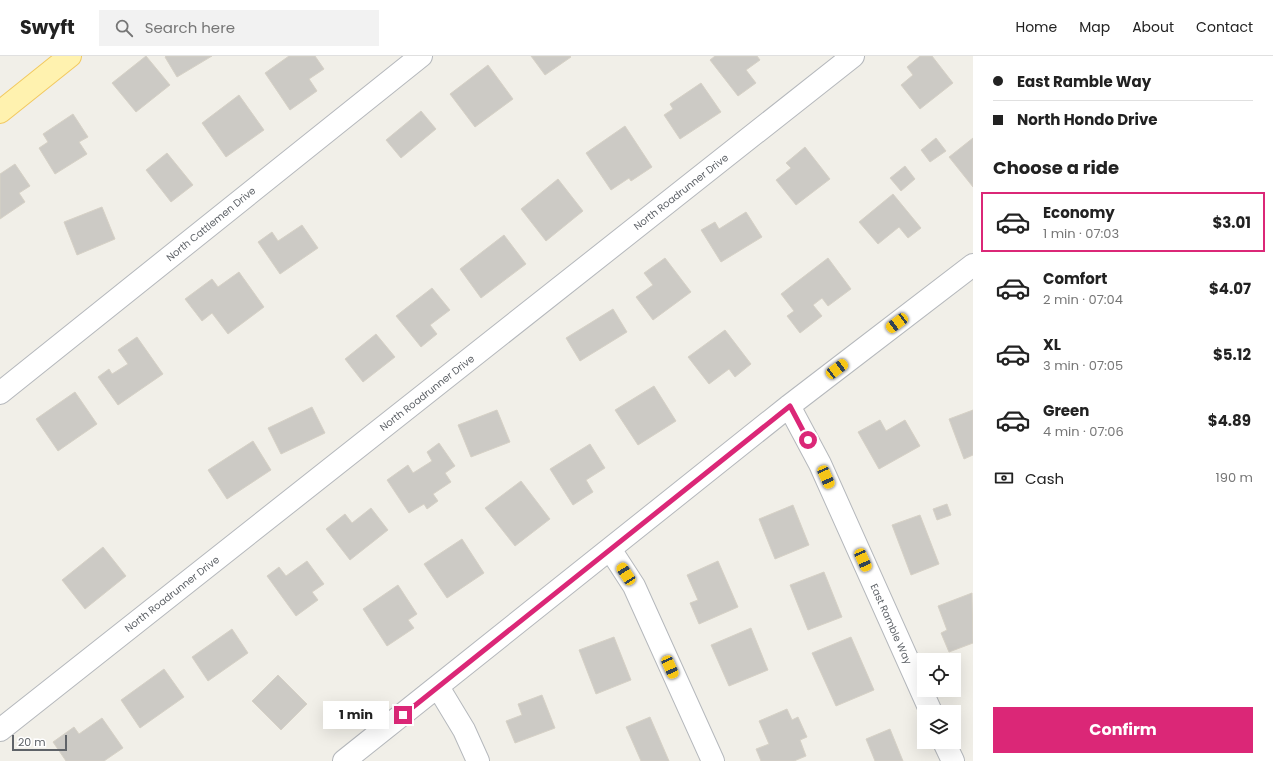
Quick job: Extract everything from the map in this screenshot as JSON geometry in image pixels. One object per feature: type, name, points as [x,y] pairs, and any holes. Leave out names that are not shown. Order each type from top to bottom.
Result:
[{"type":"main road","points":[[0,112],[70,56]]},
{"type":"street","name":"North Cattlemen Drive","points":[[0,393],[421,56]]},
{"type":"street","name":"North Roadrunner Drive","points":[[0,730],[853,56]]},
{"type":"street","points":[[344,761],[790,406],[972,270]]},
{"type":"street","name":"East Ramble Way","points":[[790,406],[820,464],[928,705]]},
{"type":"street","points":[[610,549],[634,586],[713,761]]},
{"type":"street","points":[[438,687],[464,730],[478,761]]},
{"type":"street","points":[[947,749],[953,761]]},
{"type":"building","points":[[146,56],[170,85],[136,112],[112,83]]},
{"type":"building","points":[[212,56],[177,77],[165,57]]},
{"type":"building","points":[[289,56],[315,56],[324,69],[309,79],[317,91],[290,110],[265,73]]},
{"type":"building","points":[[531,56],[570,56],[571,57],[545,75]]},
{"type":"building","points":[[715,56],[757,56],[760,60],[746,70],[756,83],[738,96],[710,60]]},
{"type":"building","points":[[920,56],[932,56],[953,83],[920,109],[901,85],[913,75],[907,67]]},
{"type":"building","points":[[488,65],[513,99],[475,127],[450,94]]},
{"type":"building","points":[[701,83],[721,112],[680,139],[664,115],[673,109],[670,104]]},
{"type":"building","points":[[239,95],[264,130],[226,157],[202,123]]},
{"type":"building","points":[[421,111],[436,129],[401,158],[386,140]]},
{"type":"building","points":[[73,114],[88,137],[79,142],[87,154],[55,174],[39,148],[48,142],[43,134]]},
{"type":"building","points":[[625,126],[652,167],[631,181],[629,178],[611,190],[586,153]]},
{"type":"building","points":[[936,138],[946,151],[930,162],[921,150]]},
{"type":"building","points":[[973,138],[973,187],[949,157]]},
{"type":"building","points":[[805,147],[830,179],[796,205],[776,180],[791,168],[786,163]]},
{"type":"building","points":[[167,153],[193,185],[171,202],[146,170]]},
{"type":"building","points":[[15,164],[30,186],[19,193],[25,202],[0,219],[0,174]]},
{"type":"building","points":[[905,166],[915,179],[901,191],[890,178]]},
{"type":"building","points":[[558,179],[583,211],[546,241],[521,209]]},
{"type":"building","points":[[893,194],[921,228],[908,238],[899,227],[878,244],[859,222]]},
{"type":"building","points":[[102,207],[115,239],[77,255],[64,222]]},
{"type":"building","points":[[746,212],[762,237],[721,262],[701,230],[715,222],[719,229]]},
{"type":"building","points":[[302,225],[318,248],[280,274],[258,242],[272,232],[278,241]]},
{"type":"building","points":[[504,235],[526,264],[481,298],[460,269]]},
{"type":"building","points":[[665,258],[691,292],[653,320],[636,297],[653,285],[644,273]]},
{"type":"building","points":[[828,258],[851,289],[828,306],[822,298],[813,305],[822,316],[800,333],[787,316],[794,311],[781,294]]},
{"type":"building","points":[[239,272],[264,307],[228,334],[212,313],[202,321],[185,299],[212,279],[218,287]]},
{"type":"building","points":[[432,288],[450,310],[430,325],[437,334],[421,347],[396,316]]},
{"type":"building","points":[[613,309],[627,332],[580,361],[566,338]]},
{"type":"building","points":[[725,330],[751,364],[735,377],[729,369],[709,384],[688,357]]},
{"type":"building","points":[[376,334],[395,357],[363,382],[345,359]]},
{"type":"building","points":[[137,337],[163,374],[118,405],[98,377],[109,369],[112,374],[128,364],[118,350]]},
{"type":"building","points":[[654,386],[676,421],[638,445],[615,410]]},
{"type":"building","points":[[75,392],[97,424],[58,451],[36,419]]},
{"type":"building","points":[[312,407],[325,433],[281,454],[268,428]]},
{"type":"building","points":[[497,410],[510,442],[471,457],[458,425]]},
{"type":"building","points":[[973,410],[973,455],[964,459],[949,419]]},
{"type":"building","points":[[880,420],[886,431],[905,420],[920,446],[879,469],[858,432]]},
{"type":"building","points":[[253,441],[271,470],[227,499],[208,470]]},
{"type":"building","points":[[439,443],[455,466],[445,473],[451,482],[433,494],[438,501],[427,509],[424,504],[409,513],[387,480],[408,465],[413,473],[432,461],[427,452]]},
{"type":"building","points":[[590,444],[605,468],[586,480],[593,492],[573,505],[550,469]]},
{"type":"building","points":[[521,481],[550,519],[515,546],[485,508]]},
{"type":"building","points":[[947,504],[951,515],[937,520],[933,509]]},
{"type":"building","points":[[793,505],[809,545],[775,559],[759,519]]},
{"type":"building","points":[[371,508],[388,530],[350,560],[326,529],[345,514],[352,523]]},
{"type":"building","points":[[920,515],[939,564],[911,575],[892,525]]},
{"type":"building","points":[[462,539],[484,573],[447,598],[424,564]]},
{"type":"building","points":[[103,547],[126,576],[85,609],[62,580]]},
{"type":"building","points":[[307,561],[324,584],[312,592],[318,600],[296,616],[267,576],[279,567],[286,576]]},
{"type":"building","points":[[718,561],[738,607],[699,624],[690,603],[698,600],[687,575]]},
{"type":"building","points":[[824,572],[842,617],[808,630],[790,585]]},
{"type":"building","points":[[398,585],[417,614],[408,620],[414,628],[387,646],[363,609]]},
{"type":"building","points":[[972,593],[973,643],[949,652],[941,633],[947,630],[938,606]]},
{"type":"building","points":[[751,628],[768,670],[729,686],[711,645]]},
{"type":"building","points":[[232,629],[248,653],[208,681],[192,657]]},
{"type":"building","points":[[614,637],[631,680],[596,694],[579,650]]},
{"type":"building","points":[[851,637],[874,690],[836,706],[812,653]]},
{"type":"building","points":[[164,669],[184,697],[140,728],[121,700]]},
{"type":"building","points":[[278,675],[307,704],[281,730],[252,701]]},
{"type":"building","points":[[542,695],[555,728],[515,743],[506,721],[522,715],[518,704]]},
{"type":"building","points":[[787,709],[792,720],[798,717],[807,737],[800,740],[806,756],[794,761],[761,761],[756,749],[769,744],[759,721]]},
{"type":"building","points":[[650,717],[669,761],[641,761],[626,727]]},
{"type":"building","points":[[102,718],[123,748],[104,761],[66,761],[53,742],[74,727],[79,734]]},
{"type":"building","points":[[890,729],[903,761],[875,761],[866,739]]},
{"type":"route","points":[[403,715],[790,406],[808,440]]}]
